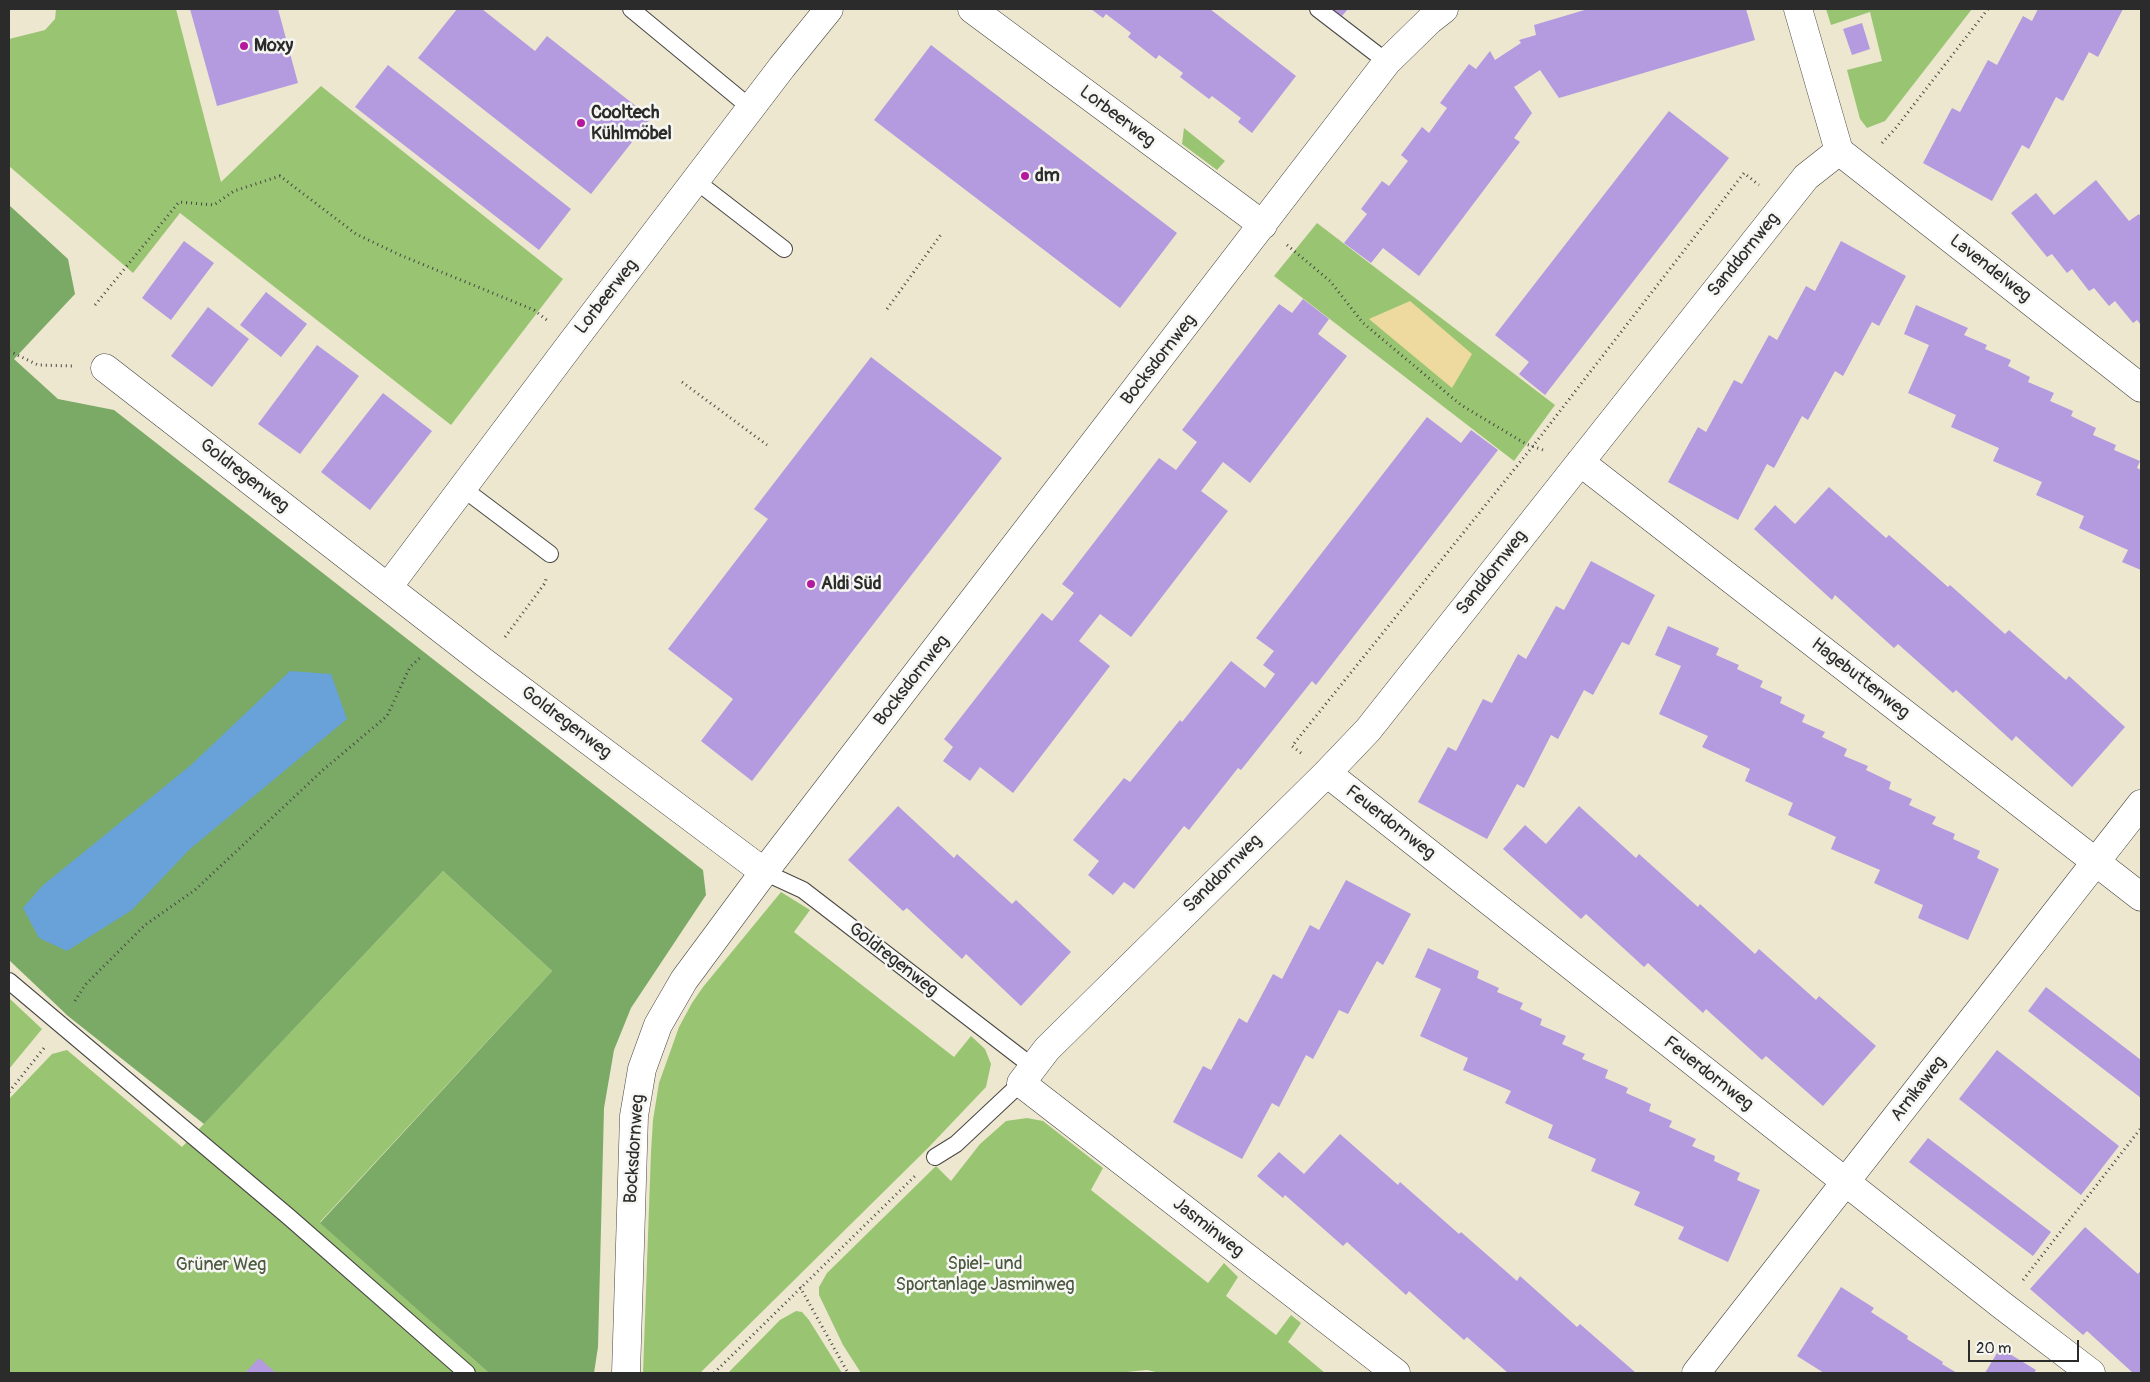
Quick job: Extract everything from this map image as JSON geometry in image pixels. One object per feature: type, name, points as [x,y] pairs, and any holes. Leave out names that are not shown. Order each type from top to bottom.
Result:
[{"type":"street","name":"Lorbeerweg","points":[[388,587],[461,487],[829,9]]},
{"type":"street","name":"Lorbeerweg","points":[[972,9],[1262,225]]},
{"type":"street","name":"Bocksdornweg","points":[[626,1373],[634,1116],[642,1069],[658,1025],[684,980],[764,872],[1387,62],[1444,9]]},
{"type":"street","points":[[1798,9],[1849,159]]},
{"type":"street","name":"Sanddornweg","points":[[1027,1075],[1047,1049],[1327,773],[1368,730],[1806,177],[1849,159]]},
{"type":"street","name":"Lavendelweg","points":[[1849,159],[2141,388]]},
{"type":"street","name":"Goldregenweg","points":[[105,368],[485,663],[764,872]]},
{"type":"street","name":"Hagebuttenweg","points":[[1580,462],[2141,897]]},
{"type":"street","name":"Feuerdornweg","points":[[1327,773],[2003,1306],[2091,1373]]},
{"type":"street","name":"Arnikaweg","points":[[1696,1373],[2141,804]]},
{"type":"street","name":"Jasminweg","points":[[1027,1075],[1396,1373]]},
{"type":"lane","points":[[630,9],[752,108]]},
{"type":"lane","points":[[1318,9],[1387,62]]},
{"type":"lane","points":[[696,181],[784,248]]},
{"type":"lane","points":[[461,487],[550,554]]},
{"type":"lane","name":"Goldregenweg","points":[[764,872],[803,890],[1027,1075]]},
{"type":"lane","points":[[9,981],[61,1027],[289,1217],[467,1373]]},
{"type":"lane","points":[[935,1157],[956,1144],[1027,1075]]},
{"type":"path","points":[[1849,159],[1895,129],[1988,9]]},
{"type":"path","points":[[1327,773],[1292,746],[1533,446],[1744,173],[1784,204]]},
{"type":"path","points":[[94,305],[179,202],[214,205],[234,191],[280,176],[356,234],[400,255],[534,310]]},
{"type":"path","points":[[887,309],[942,233]]},
{"type":"path","points":[[1295,250],[1330,282],[1363,324],[1461,405],[1526,444]]},
{"type":"path","points":[[9,351],[38,365]]},
{"type":"path","points":[[682,382],[767,445]]},
{"type":"path","points":[[485,663],[545,583],[550,554]]},
{"type":"path","points":[[9,1092],[61,1027],[85,985],[145,925],[195,890],[323,770],[387,716],[410,667],[447,632]]},
{"type":"path","points":[[2003,1306],[2141,1128]]},
{"type":"path","points":[[714,1373],[935,1157]]},
{"type":"path","points":[[800,1287],[848,1373]]},
{"type":"green space","points":[[56,9],[176,9],[221,182],[321,86],[563,279],[451,425],[180,213],[133,273],[9,166],[9,39],[45,30],[55,19]]},
{"type":"green space","points":[[1826,9],[1972,9],[1885,121],[1867,128],[1860,119],[1847,70],[1882,61],[1870,12],[1831,25]]},
{"type":"green space","points":[[1184,128],[1225,161],[1217,170],[1182,144]]},
{"type":"green space","points":[[9,205],[68,259],[75,294],[14,359],[58,399],[114,410],[703,870],[706,895],[631,1008],[614,1050],[604,1108],[598,1347],[594,1373],[489,1373],[320,1223],[552,971],[443,871],[204,1124],[68,1016],[9,960]]},
{"type":"green space","points":[[1317,223],[1555,405],[1514,461],[1274,276]]},
{"type":"green space","name":"Grüner Weg","points":[[443,871],[552,971],[320,1222],[489,1373],[9,1373],[9,1099],[52,1054],[67,1050],[182,1147]]},
{"type":"green space","points":[[781,892],[810,910],[794,932],[954,1057],[971,1036],[985,1049],[991,1064],[986,1087],[928,1148],[700,1373],[643,1373],[651,1152],[653,1120],[659,1083],[679,1027],[692,1003]]},
{"type":"green space","points":[[9,998],[42,1029],[9,1069]]},
{"type":"green space","name":"Spiel- und Sportanlage Jasminweg","points":[[1027,1118],[1043,1121],[1103,1168],[1091,1190],[1208,1283],[1224,1263],[1238,1277],[1226,1296],[1276,1335],[1291,1315],[1301,1323],[1288,1342],[1325,1373],[1160,1373],[1147,1370],[1117,1373],[861,1373],[843,1345],[819,1295],[819,1287],[827,1273],[936,1166],[951,1181],[980,1144],[1006,1121]]},
{"type":"green space","points":[[796,1311],[802,1312],[809,1320],[842,1373],[728,1373],[780,1320]]},
{"type":"sand","points":[[1410,301],[1472,354],[1452,388],[1369,319]]},
{"type":"water","points":[[290,671],[331,674],[347,719],[190,849],[132,910],[67,951],[39,938],[23,908],[42,886],[191,765]]},
{"type":"building","name":"Moxy","points":[[190,9],[278,9],[298,83],[217,106]]},
{"type":"building","points":[[457,9],[482,9],[535,51],[547,36],[651,118],[591,194],[418,58]]},
{"type":"building","points":[[1091,9],[1210,9],[1296,76],[1252,133],[1238,122],[1241,118],[1212,96],[1209,99],[1180,77],[1183,73],[1159,55],[1156,59],[1128,37],[1131,33],[1106,14],[1103,18]]},
{"type":"building","points":[[1332,9],[1348,9],[1342,16]]},
{"type":"building","points":[[1588,9],[1746,9],[1755,40],[1559,98],[1540,70],[1514,87],[1532,113],[1514,138],[1520,142],[1419,276],[1383,248],[1371,263],[1344,243],[1367,214],[1361,209],[1382,181],[1389,186],[1408,161],[1401,155],[1422,127],[1429,133],[1447,108],[1440,103],[1469,64],[1476,69],[1490,51],[1495,60],[1521,43],[1519,40],[1536,35],[1534,25]]},
{"type":"building","points":[[2038,9],[2123,9],[2098,57],[2089,52],[2063,101],[2056,97],[2029,149],[2022,145],[1992,201],[1923,163],[1952,108],[1960,112],[1988,60],[1997,65],[2023,16],[2032,21]]},
{"type":"building","points":[[1862,23],[1870,49],[1852,55],[1843,29]]},
{"type":"building","name":"dm","points":[[931,45],[1177,233],[1120,308],[874,120]]},
{"type":"building","points":[[388,65],[571,209],[539,250],[355,107]]},
{"type":"building","points":[[1669,111],[1729,158],[1545,395],[1519,374],[1529,362],[1495,335]]},
{"type":"building","points":[[2096,180],[2129,221],[2139,214],[2141,217],[2141,325],[2137,320],[2133,323],[2115,301],[2109,306],[2094,288],[2089,291],[2072,269],[2067,273],[2052,254],[2047,257],[2011,213],[2036,193],[2054,215]]},
{"type":"building","points":[[184,241],[214,263],[171,320],[142,298]]},
{"type":"building","points":[[1841,241],[1906,276],[1879,326],[1872,322],[1843,376],[1835,371],[1808,420],[1802,416],[1774,468],[1767,464],[1738,520],[1668,482],[1698,427],[1706,432],[1734,380],[1742,384],[1769,335],[1777,340],[1806,286],[1815,291]]},
{"type":"building","points":[[266,292],[307,324],[281,357],[240,325]]},
{"type":"building","points":[[1303,299],[1329,319],[1318,334],[1347,356],[1250,483],[1223,462],[1201,491],[1228,511],[1131,637],[1100,614],[1079,641],[1110,666],[1013,793],[980,767],[970,781],[943,761],[953,747],[944,739],[1042,613],[1052,621],[1074,593],[1062,584],[1159,458],[1176,470],[1197,442],[1182,430],[1279,304],[1292,313]]},
{"type":"building","points":[[1916,305],[1968,328],[1964,335],[1987,345],[1985,349],[2011,360],[2008,366],[2030,377],[2028,382],[2054,393],[2050,401],[2073,411],[2071,416],[2096,428],[2093,435],[2116,445],[2114,450],[2140,461],[2137,468],[2141,470],[2141,570],[2122,562],[2128,550],[2079,528],[2084,516],[2036,495],[2042,482],[1993,461],[1999,448],[1951,427],[1956,415],[1908,393],[1929,345],[1904,334]]},
{"type":"building","points":[[208,307],[249,339],[212,387],[171,356]]},
{"type":"building","points":[[317,345],[359,376],[300,454],[258,424]]},
{"type":"building","name":"Aldi Süd","points":[[871,357],[1002,458],[752,781],[701,741],[733,699],[668,649],[768,519],[754,509]]},
{"type":"building","points":[[383,393],[432,431],[370,510],[321,472]]},
{"type":"building","points":[[1427,417],[1461,443],[1471,430],[1498,450],[1316,685],[1312,681],[1241,770],[1238,768],[1189,830],[1184,826],[1134,889],[1124,882],[1113,895],[1088,875],[1099,861],[1073,840],[1124,778],[1130,782],[1231,661],[1265,688],[1275,674],[1263,665],[1274,651],[1256,638]]},
{"type":"building","points":[[1829,487],[1886,538],[1889,535],[1948,587],[1950,585],[2005,634],[2009,630],[2066,680],[2069,676],[2125,727],[2072,787],[2016,736],[2012,741],[1956,690],[1953,693],[1898,644],[1894,648],[1835,595],[1832,600],[1754,529],[1775,505],[1795,524]]},
{"type":"building","points":[[1591,561],[1655,595],[1629,645],[1622,642],[1593,695],[1584,690],[1558,739],[1551,735],[1524,788],[1517,784],[1487,839],[1418,802],[1448,747],[1456,751],[1483,699],[1492,703],[1518,654],[1526,659],[1556,606],[1564,610]]},
{"type":"building","points":[[1668,626],[1719,648],[1716,655],[1739,665],[1737,669],[1763,681],[1760,687],[1782,697],[1780,703],[1805,715],[1802,722],[1825,732],[1822,737],[1847,749],[1844,756],[1868,766],[1866,770],[1891,782],[1889,789],[1912,799],[1909,805],[1936,817],[1932,824],[1955,834],[1953,839],[1980,851],[1977,858],[1999,869],[1968,940],[1918,918],[1923,905],[1874,883],[1880,870],[1831,849],[1836,837],[1788,815],[1793,803],[1745,781],[1750,769],[1702,747],[1708,736],[1659,714],[1681,666],[1655,655]]},
{"type":"building","points":[[898,806],[954,858],[957,854],[1012,904],[1016,900],[1071,952],[1021,1006],[966,954],[962,959],[907,908],[903,911],[848,860]]},
{"type":"building","points":[[1579,806],[1636,858],[1639,854],[1698,907],[1700,904],[1755,954],[1759,949],[1816,1000],[1819,996],[1876,1046],[1823,1106],[1766,1056],[1762,1060],[1706,1009],[1703,1013],[1648,963],[1644,967],[1586,914],[1581,919],[1503,849],[1525,825],[1546,844]]},
{"type":"building","points":[[1346,880],[1411,914],[1383,965],[1377,961],[1348,1014],[1339,1010],[1313,1059],[1306,1055],[1279,1107],[1272,1103],[1242,1159],[1173,1122],[1203,1066],[1211,1070],[1239,1018],[1247,1023],[1273,974],[1282,979],[1310,925],[1319,930]]},
{"type":"building","points":[[1428,948],[1479,971],[1477,978],[1499,988],[1497,992],[1523,1003],[1520,1009],[1542,1019],[1540,1025],[1566,1036],[1562,1044],[1585,1054],[1582,1059],[1608,1070],[1605,1078],[1628,1088],[1626,1093],[1651,1104],[1649,1111],[1672,1121],[1669,1127],[1696,1139],[1692,1146],[1715,1156],[1714,1161],[1740,1173],[1737,1180],[1760,1190],[1728,1262],[1678,1239],[1684,1227],[1634,1205],[1640,1192],[1591,1171],[1596,1159],[1548,1138],[1553,1125],[1505,1103],[1511,1091],[1463,1070],[1468,1058],[1420,1036],[1441,989],[1415,977]]},
{"type":"building","points":[[2046,987],[2141,1060],[2141,1098],[2028,1011]]},
{"type":"building","points":[[1997,1050],[2119,1146],[2081,1195],[1959,1099]]},
{"type":"building","points":[[1340,1134],[1398,1185],[1400,1182],[1459,1234],[1461,1232],[1517,1281],[1520,1276],[1577,1327],[1580,1324],[1636,1373],[1508,1373],[1467,1337],[1464,1340],[1409,1291],[1406,1295],[1347,1242],[1343,1246],[1285,1195],[1283,1198],[1257,1176],[1279,1152],[1304,1174]]},
{"type":"building","points":[[1928,1138],[2051,1232],[2033,1256],[1909,1162]]},
{"type":"building","points":[[2085,1227],[2138,1274],[2141,1270],[2141,1373],[2133,1373],[2087,1331],[2083,1335],[2030,1289]]},
{"type":"building","points":[[1841,1287],[1874,1308],[1871,1312],[1908,1336],[1907,1339],[1957,1373],[1824,1373],[1797,1356]]},
{"type":"building","points":[[2000,1348],[2036,1370],[2034,1373],[1985,1373]]},
{"type":"building","points":[[259,1358],[276,1373],[245,1373]]},
{"type":"place","name":"Moxy","points":[[244,46]]},
{"type":"place","name":"Cooltech Kühlmöbel","points":[[581,123]]},
{"type":"place","name":"dm","points":[[1025,176]]},
{"type":"place","name":"Aldi Süd","points":[[811,584]]}]
